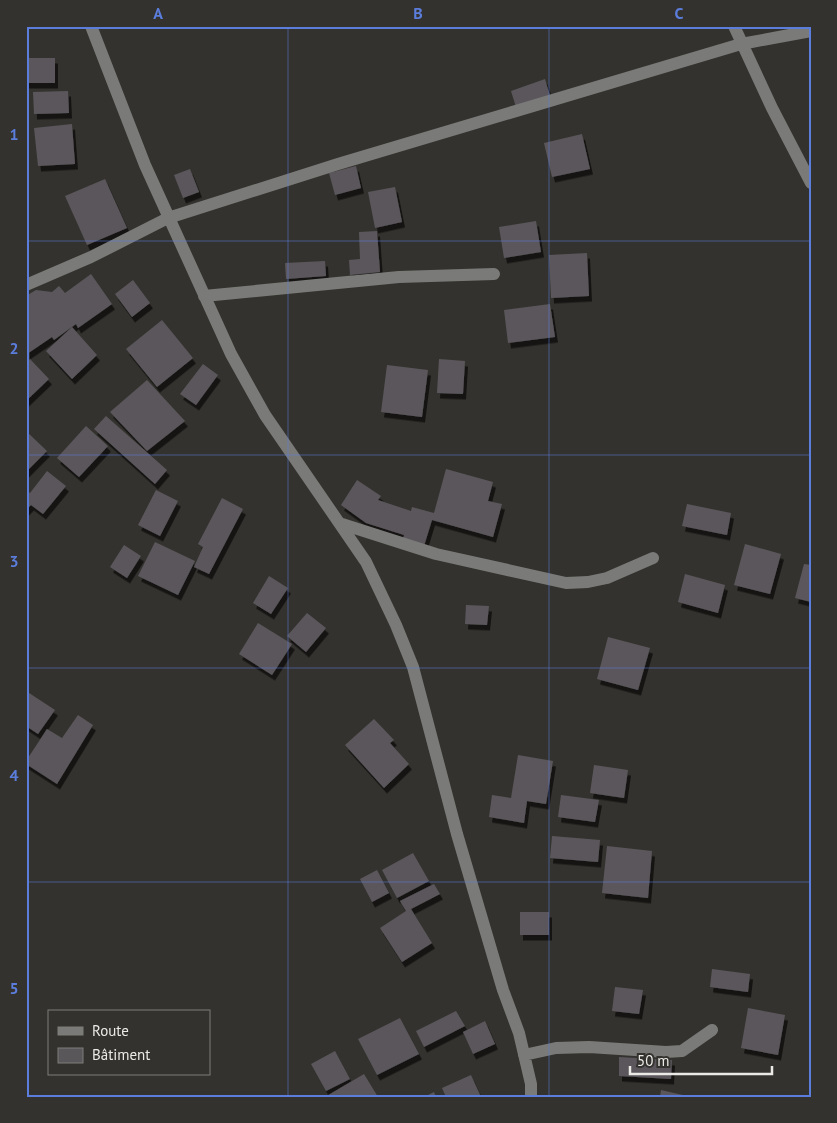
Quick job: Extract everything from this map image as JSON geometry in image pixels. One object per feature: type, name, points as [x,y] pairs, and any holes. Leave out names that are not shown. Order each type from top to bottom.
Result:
[{"type":"street","points":[[91,26],[168,218],[230,354],[265,414],[342,524],[378,586],[413,667],[457,834],[524,1055],[531,1084],[531,1097]]},
{"type":"street","points":[[734,26],[741,44],[811,183]]},
{"type":"street","points":[[27,286],[168,218],[338,164],[741,44],[811,32]]},
{"type":"street","points":[[204,296],[399,277],[494,274]]},
{"type":"street","points":[[342,524],[436,554],[566,583],[588,582],[608,578],[653,558]]},
{"type":"street","points":[[524,1055],[556,1048],[589,1047],[666,1052],[682,1051],[712,1030]]},
{"type":"building","points":[[26,58],[55,58],[55,83],[26,83]]},
{"type":"building","points":[[545,79],[550,96],[516,107],[511,91]]},
{"type":"building","points":[[68,91],[69,113],[34,114],[33,92]]},
{"type":"building","points":[[72,124],[75,164],[38,166],[34,128]]},
{"type":"building","points":[[582,134],[590,169],[552,177],[544,143]]},
{"type":"building","points":[[356,166],[361,188],[335,195],[329,173]]},
{"type":"building","points":[[190,169],[199,192],[183,198],[174,175]]},
{"type":"building","points":[[105,179],[127,228],[87,245],[65,196]]},
{"type":"building","points":[[395,187],[402,222],[375,228],[368,192]]},
{"type":"building","points":[[536,221],[541,252],[504,258],[499,227]]},
{"type":"building","points":[[377,231],[380,272],[350,275],[349,260],[360,259],[359,232]]},
{"type":"building","points":[[587,253],[589,296],[551,298],[549,255]]},
{"type":"building","points":[[325,261],[326,276],[286,279],[285,263]]},
{"type":"building","points":[[91,274],[112,304],[78,328],[76,324],[54,340],[52,337],[27,354],[26,296],[36,290],[52,292],[59,286],[65,293]]},
{"type":"building","points":[[133,280],[150,303],[132,317],[115,294]]},
{"type":"building","points":[[550,304],[555,337],[508,343],[504,310]]},
{"type":"building","points":[[162,320],[193,358],[157,387],[126,349]]},
{"type":"building","points":[[72,327],[97,355],[72,379],[46,351]]},
{"type":"building","points":[[30,359],[49,379],[26,401],[26,363]]},
{"type":"building","points":[[439,359],[465,361],[463,394],[437,393]]},
{"type":"building","points":[[203,364],[218,375],[196,405],[180,394]]},
{"type":"building","points":[[387,365],[428,370],[422,417],[381,412]]},
{"type":"building","points":[[147,380],[185,421],[147,451],[110,412]]},
{"type":"building","points":[[106,416],[167,470],[155,484],[94,429]]},
{"type":"building","points":[[86,426],[108,446],[79,477],[57,458]]},
{"type":"building","points":[[26,431],[47,451],[26,472]]},
{"type":"building","points":[[446,469],[493,482],[488,501],[502,504],[493,537],[432,520],[424,546],[403,540],[404,535],[366,523],[341,505],[357,480],[381,496],[378,500],[411,511],[412,507],[434,513]]},
{"type":"building","points":[[47,471],[66,486],[43,514],[31,505],[26,510],[26,490],[30,493]]},
{"type":"building","points":[[156,490],[178,501],[160,536],[138,525]]},
{"type":"building","points":[[222,498],[243,509],[209,574],[194,567],[203,547],[198,544]]},
{"type":"building","points":[[687,504],[731,513],[727,535],[682,526]]},
{"type":"building","points":[[155,542],[195,561],[178,595],[138,576]]},
{"type":"building","points":[[745,544],[781,554],[770,594],[734,585]]},
{"type":"building","points":[[124,545],[141,556],[127,578],[110,567]]},
{"type":"building","points":[[804,564],[811,565],[811,602],[795,598]]},
{"type":"building","points":[[685,574],[725,585],[718,613],[678,602]]},
{"type":"building","points":[[269,576],[288,588],[271,614],[253,603]]},
{"type":"building","points":[[466,605],[489,606],[487,625],[465,624]]},
{"type":"building","points":[[307,613],[326,628],[306,652],[287,636]]},
{"type":"building","points":[[258,623],[292,644],[272,675],[239,654]]},
{"type":"building","points":[[608,637],[650,648],[638,690],[597,679]]},
{"type":"building","points":[[26,691],[55,710],[38,734],[26,726]]},
{"type":"building","points":[[78,715],[93,725],[57,784],[26,764],[26,761],[47,729],[62,738]]},
{"type":"building","points":[[374,719],[394,740],[390,743],[409,764],[384,788],[345,745]]},
{"type":"building","points":[[518,755],[553,761],[546,804],[527,801],[524,823],[489,817],[492,795],[511,798]]},
{"type":"building","points":[[594,765],[628,770],[624,798],[590,793]]},
{"type":"building","points":[[561,795],[599,800],[595,822],[558,817]]},
{"type":"building","points":[[552,836],[600,840],[598,862],[550,858]]},
{"type":"building","points":[[607,846],[652,851],[648,898],[602,893]]},
{"type":"building","points":[[413,853],[429,881],[397,898],[382,870]]},
{"type":"building","points":[[377,870],[389,893],[372,902],[360,879]]},
{"type":"building","points":[[434,884],[440,894],[411,909],[432,943],[402,962],[380,928],[406,911],[400,901]]},
{"type":"building","points":[[520,912],[549,912],[549,935],[520,935]]},
{"type":"building","points":[[712,969],[750,974],[748,992],[710,987]]},
{"type":"building","points":[[615,987],[643,990],[639,1014],[612,1011]]},
{"type":"building","points":[[748,1008],[785,1015],[778,1055],[741,1048]]},
{"type":"building","points":[[456,1011],[465,1026],[424,1047],[416,1031]]},
{"type":"building","points":[[400,1018],[419,1054],[377,1075],[358,1039]]},
{"type":"building","points":[[485,1021],[495,1044],[473,1054],[463,1032]]},
{"type":"building","points":[[335,1051],[350,1079],[326,1091],[311,1064]]},
{"type":"building","points":[[619,1057],[672,1060],[671,1079],[619,1076]]},
{"type":"building","points":[[364,1074],[378,1097],[325,1097]]},
{"type":"building","points":[[471,1075],[481,1097],[446,1097],[442,1088]]},
{"type":"building","points":[[661,1090],[687,1096],[687,1097],[660,1097]]},
{"type":"building","points":[[434,1092],[436,1097],[424,1097]]}]
